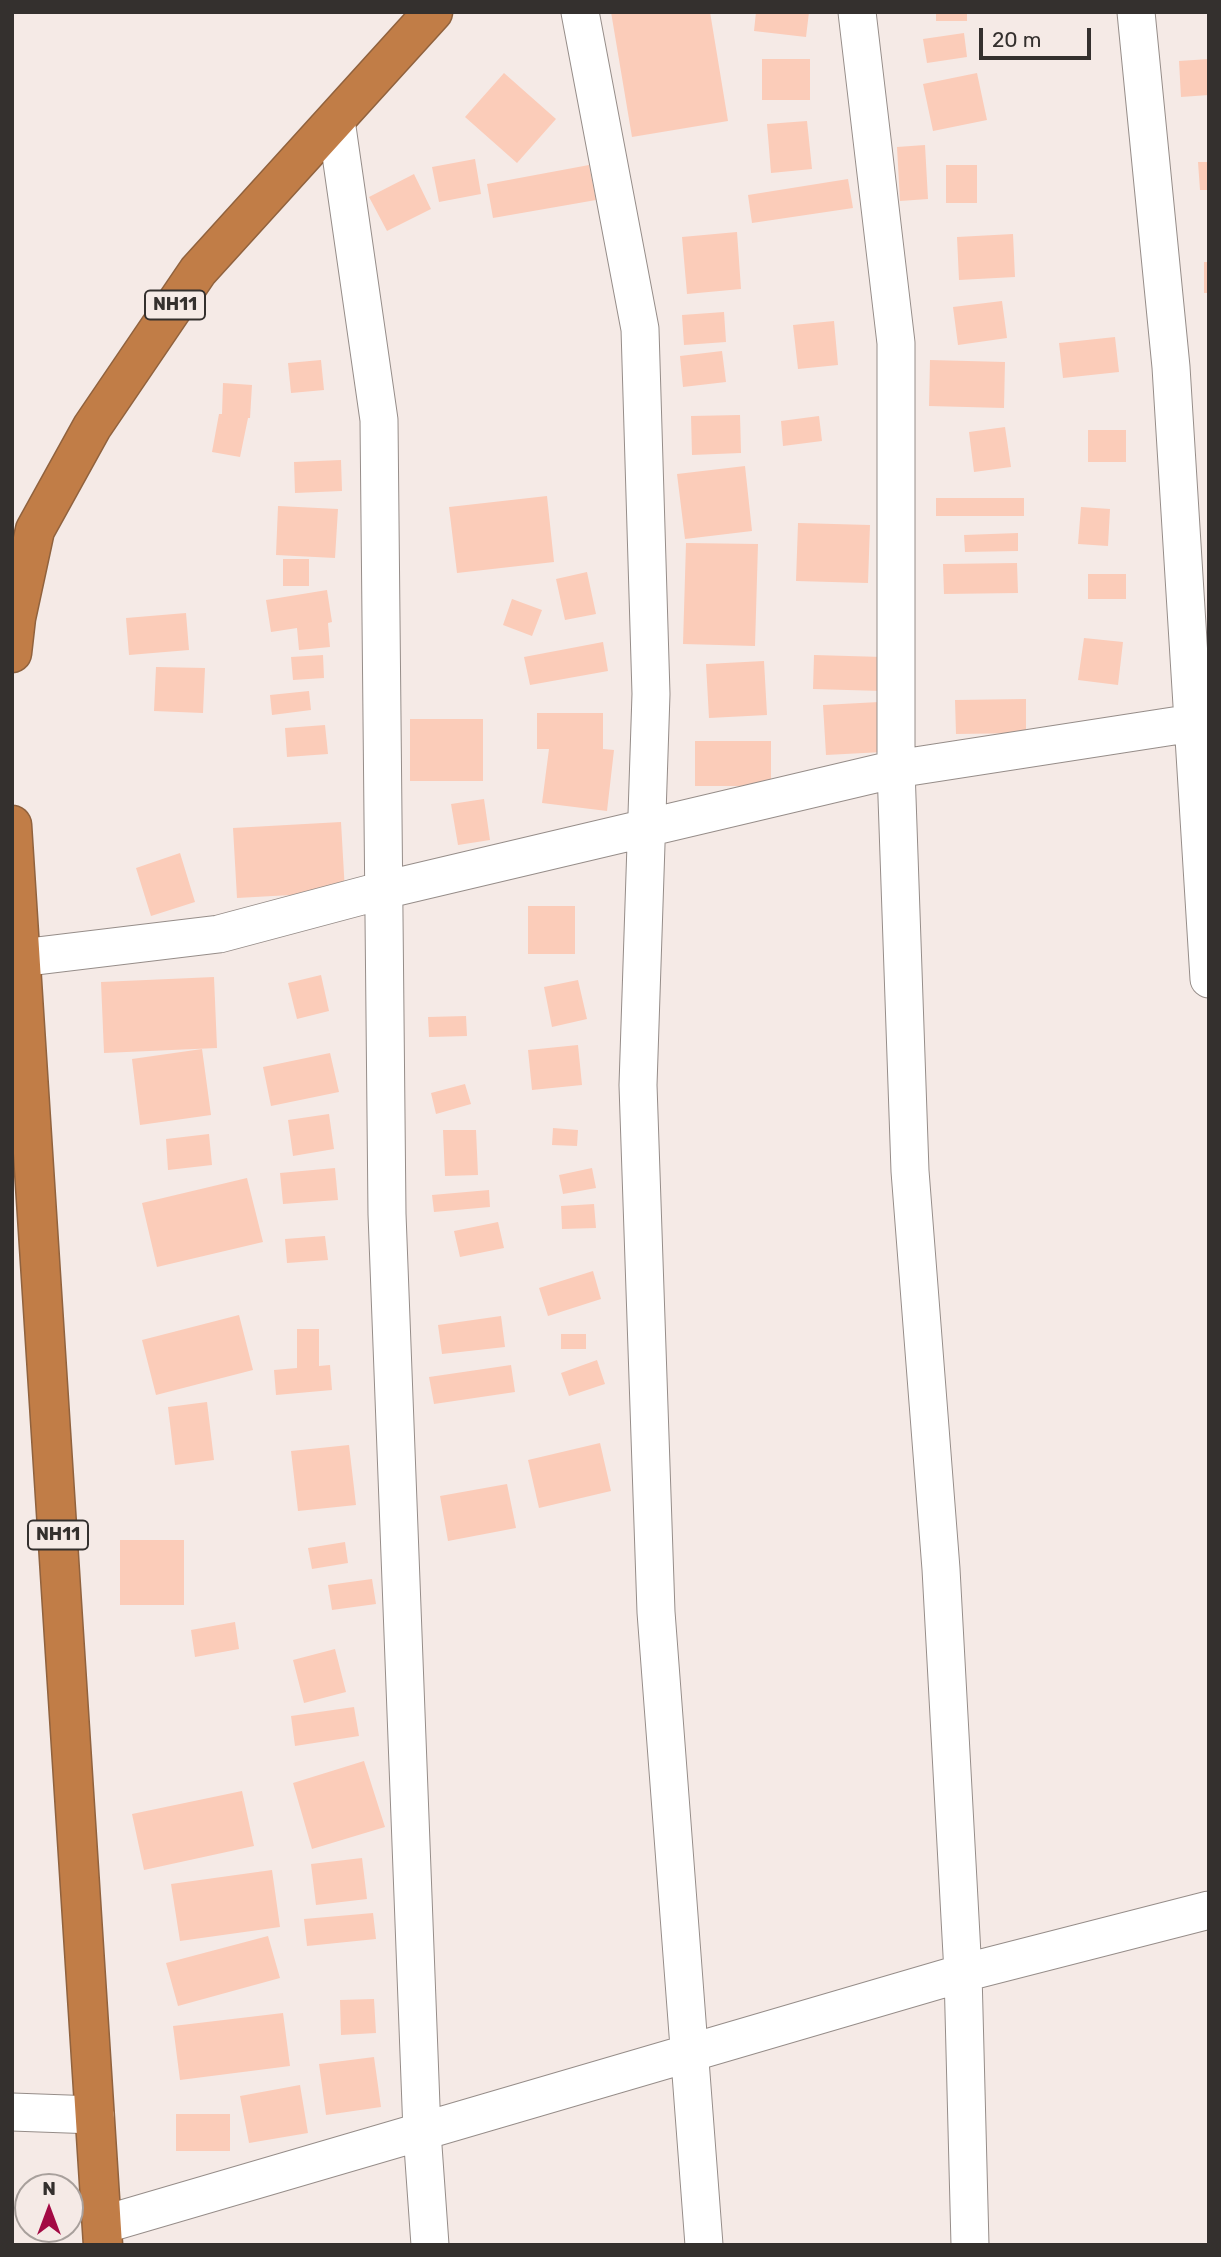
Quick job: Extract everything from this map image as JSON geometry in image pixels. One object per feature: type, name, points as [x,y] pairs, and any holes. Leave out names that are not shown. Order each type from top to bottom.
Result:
[{"type":"highway","name":"NH11","points":[[12,653],[16,618],[35,530],[92,427],[198,271],[433,12]]},
{"type":"highway","name":"NH11","points":[[12,825],[17,959],[102,2235]]},
{"type":"street","points":[[580,12],[639,329],[651,694],[638,1085],[655,1599],[704,2245]]},
{"type":"street","points":[[857,12],[896,343],[896,769],[910,1171],[941,1569],[962,1973],[970,2245]]},
{"type":"street","points":[[1136,12],[1171,367],[1201,726],[1209,979]]},
{"type":"street","points":[[336,120],[379,420],[387,1214],[422,2132],[430,2245]]},
{"type":"street","points":[[17,959],[219,933],[384,890],[896,769],[1201,726]]},
{"type":"street","points":[[102,2235],[422,2132],[962,1973],[1209,1910]]},
{"type":"street","points":[[12,2112],[95,2115]]},
{"type":"building","points":[[611,12],[710,12],[728,121],[632,137]]},
{"type":"building","points":[[756,12],[809,12],[806,37],[754,31]]},
{"type":"building","points":[[936,12],[967,12],[967,21],[936,21]]},
{"type":"building","points":[[964,33],[967,57],[927,63],[923,39]]},
{"type":"building","points":[[762,59],[810,59],[810,100],[762,100]]},
{"type":"building","points":[[1209,59],[1209,95],[1181,97],[1179,61]]},
{"type":"building","points":[[504,73],[556,119],[517,163],[465,117]]},
{"type":"building","points":[[977,73],[987,120],[933,131],[923,84]]},
{"type":"building","points":[[807,121],[812,169],[771,173],[767,124]]},
{"type":"building","points":[[925,145],[928,199],[900,201],[897,147]]},
{"type":"building","points":[[475,159],[481,194],[439,202],[432,167]]},
{"type":"building","points":[[1198,162],[1209,162],[1209,190],[1200,190]]},
{"type":"building","points":[[589,165],[596,200],[493,218],[487,184]]},
{"type":"building","points":[[946,165],[977,165],[977,203],[946,203]]},
{"type":"building","points":[[414,174],[431,209],[387,231],[369,197]]},
{"type":"building","points":[[848,179],[853,208],[752,223],[748,195]]},
{"type":"building","points":[[737,232],[741,289],[687,294],[682,237]]},
{"type":"building","points":[[1013,234],[1015,277],[959,280],[957,237]]},
{"type":"building","points":[[1204,262],[1209,262],[1209,293],[1204,293]]},
{"type":"building","points":[[1002,301],[1007,338],[958,345],[953,307]]},
{"type":"building","points":[[724,312],[726,342],[684,345],[682,315]]},
{"type":"building","points":[[834,321],[838,365],[798,369],[793,325]]},
{"type":"building","points":[[1115,337],[1119,372],[1063,378],[1059,343]]},
{"type":"building","points":[[722,351],[726,382],[683,387],[680,356]]},
{"type":"building","points":[[321,360],[324,390],[291,393],[288,363]]},
{"type":"building","points":[[930,360],[1005,362],[1004,408],[929,406]]},
{"type":"building","points":[[223,383],[252,385],[250,418],[240,457],[212,452],[219,414],[222,414]]},
{"type":"building","points":[[740,415],[741,453],[692,455],[691,416]]},
{"type":"building","points":[[819,416],[822,441],[783,446],[781,421]]},
{"type":"building","points":[[1005,427],[1011,467],[974,472],[969,432]]},
{"type":"building","points":[[1088,430],[1126,430],[1126,462],[1088,462]]},
{"type":"building","points":[[341,460],[342,491],[295,493],[294,462]]},
{"type":"building","points":[[745,466],[752,531],[685,539],[677,474]]},
{"type":"building","points":[[547,496],[554,562],[457,573],[449,507]]},
{"type":"building","points":[[936,498],[1024,498],[1024,516],[936,516]]},
{"type":"building","points":[[278,506],[338,509],[335,558],[276,555]]},
{"type":"building","points":[[1081,507],[1110,509],[1108,546],[1078,544]]},
{"type":"building","points":[[798,523],[870,525],[868,583],[796,581]]},
{"type":"building","points":[[1018,533],[1018,551],[965,552],[964,535]]},
{"type":"building","points":[[686,543],[758,544],[755,646],[683,644]]},
{"type":"building","points":[[283,559],[309,559],[309,586],[283,586]]},
{"type":"building","points":[[1017,563],[1018,593],[944,594],[943,564]]},
{"type":"building","points":[[587,572],[596,614],[565,620],[556,579]]},
{"type":"building","points":[[1088,574],[1126,574],[1126,599],[1088,599]]},
{"type":"building","points":[[327,590],[332,622],[328,623],[330,647],[299,650],[297,628],[271,632],[266,600]]},
{"type":"building","points":[[512,599],[542,610],[532,636],[503,625]]},
{"type":"building","points":[[186,613],[189,650],[129,655],[126,618]]},
{"type":"building","points":[[1084,638],[1123,642],[1118,685],[1078,680]]},
{"type":"building","points":[[603,642],[608,671],[530,685],[524,657]]},
{"type":"building","points":[[323,655],[324,678],[293,680],[291,657]]},
{"type":"building","points":[[814,655],[883,657],[882,691],[813,689]]},
{"type":"building","points":[[764,661],[767,715],[709,718],[706,664]]},
{"type":"building","points":[[156,667],[205,668],[203,713],[154,711]]},
{"type":"building","points":[[309,691],[311,710],[272,715],[270,695]]},
{"type":"building","points":[[1026,699],[1026,733],[956,734],[955,700]]},
{"type":"building","points":[[879,702],[883,752],[826,755],[823,705]]},
{"type":"building","points":[[537,713],[603,713],[603,749],[614,750],[607,811],[542,803],[549,749],[537,749]]},
{"type":"building","points":[[410,719],[483,719],[483,781],[410,781]]},
{"type":"building","points":[[325,725],[328,754],[287,757],[285,728]]},
{"type":"building","points":[[695,741],[771,741],[771,786],[695,786]]},
{"type":"building","points":[[484,799],[490,840],[458,845],[451,804]]},
{"type":"building","points":[[341,822],[345,892],[237,898],[233,828]]},
{"type":"building","points":[[180,853],[195,902],[151,916],[136,868]]},
{"type":"building","points":[[528,906],[575,906],[575,954],[528,954]]},
{"type":"building","points":[[321,975],[329,1011],[297,1019],[288,983]]},
{"type":"building","points":[[214,977],[217,1048],[104,1053],[101,982]]},
{"type":"building","points":[[578,980],[587,1019],[552,1027],[544,987]]},
{"type":"building","points":[[466,1016],[467,1036],[429,1037],[428,1017]]},
{"type":"building","points":[[578,1045],[582,1085],[532,1090],[528,1050]]},
{"type":"building","points":[[202,1049],[211,1115],[140,1125],[132,1059]]},
{"type":"building","points":[[330,1053],[339,1092],[271,1106],[263,1067]]},
{"type":"building","points":[[465,1084],[471,1104],[436,1114],[431,1093]]},
{"type":"building","points":[[329,1114],[334,1149],[293,1156],[288,1120]]},
{"type":"building","points":[[553,1128],[578,1130],[577,1146],[552,1145]]},
{"type":"building","points":[[443,1130],[476,1130],[478,1175],[445,1176]]},
{"type":"building","points":[[209,1134],[212,1165],[168,1170],[166,1139]]},
{"type":"building","points":[[335,1168],[338,1200],[283,1204],[280,1173]]},
{"type":"building","points":[[592,1168],[596,1188],[563,1194],[559,1175]]},
{"type":"building","points":[[247,1178],[263,1242],[157,1267],[142,1203]]},
{"type":"building","points":[[489,1190],[490,1207],[434,1212],[432,1195]]},
{"type":"building","points":[[594,1204],[596,1228],[562,1229],[561,1206]]},
{"type":"building","points":[[498,1222],[504,1248],[460,1257],[454,1231]]},
{"type":"building","points":[[325,1236],[328,1260],[287,1263],[285,1239]]},
{"type":"building","points":[[593,1271],[601,1299],[548,1316],[539,1288]]},
{"type":"building","points":[[239,1315],[253,1370],[156,1395],[142,1340]]},
{"type":"building","points":[[501,1316],[505,1347],[442,1354],[438,1325]]},
{"type":"building","points":[[297,1329],[319,1329],[319,1366],[330,1365],[332,1390],[276,1395],[274,1370],[297,1368]]},
{"type":"building","points":[[561,1334],[586,1334],[586,1349],[561,1349]]},
{"type":"building","points":[[597,1360],[605,1384],[569,1396],[561,1373]]},
{"type":"building","points":[[511,1365],[515,1392],[434,1404],[429,1377]]},
{"type":"building","points":[[207,1402],[214,1460],[175,1465],[168,1407]]},
{"type":"building","points":[[600,1443],[611,1491],[539,1508],[528,1460]]},
{"type":"building","points":[[349,1445],[356,1505],[298,1511],[291,1451]]},
{"type":"building","points":[[507,1484],[516,1528],[448,1541],[440,1496]]},
{"type":"building","points":[[120,1540],[184,1540],[184,1605],[120,1605]]},
{"type":"building","points":[[345,1542],[348,1563],[312,1569],[308,1548]]},
{"type":"building","points":[[372,1579],[376,1604],[332,1610],[328,1585]]},
{"type":"building","points":[[235,1622],[239,1649],[195,1657],[191,1630]]},
{"type":"building","points":[[335,1649],[346,1692],[304,1703],[293,1660]]},
{"type":"building","points":[[354,1707],[359,1736],[295,1746],[291,1716]]},
{"type":"building","points":[[364,1761],[385,1827],[312,1849],[293,1783]]},
{"type":"building","points":[[242,1791],[254,1846],[144,1870],[132,1814]]},
{"type":"building","points":[[362,1858],[367,1899],[316,1905],[311,1864]]},
{"type":"building","points":[[272,1870],[280,1927],[180,1941],[171,1884]]},
{"type":"building","points":[[373,1913],[376,1939],[307,1946],[304,1919]]},
{"type":"building","points":[[268,1936],[280,1978],[178,2006],[166,1963]]},
{"type":"building","points":[[374,1999],[376,2033],[341,2035],[340,2000]]},
{"type":"building","points":[[283,2013],[290,2066],[180,2080],[173,2026]]},
{"type":"building","points":[[374,2057],[381,2107],[326,2115],[319,2064]]},
{"type":"building","points":[[300,2085],[308,2133],[249,2143],[240,2096]]},
{"type":"building","points":[[176,2114],[230,2114],[230,2151],[176,2151]]}]
